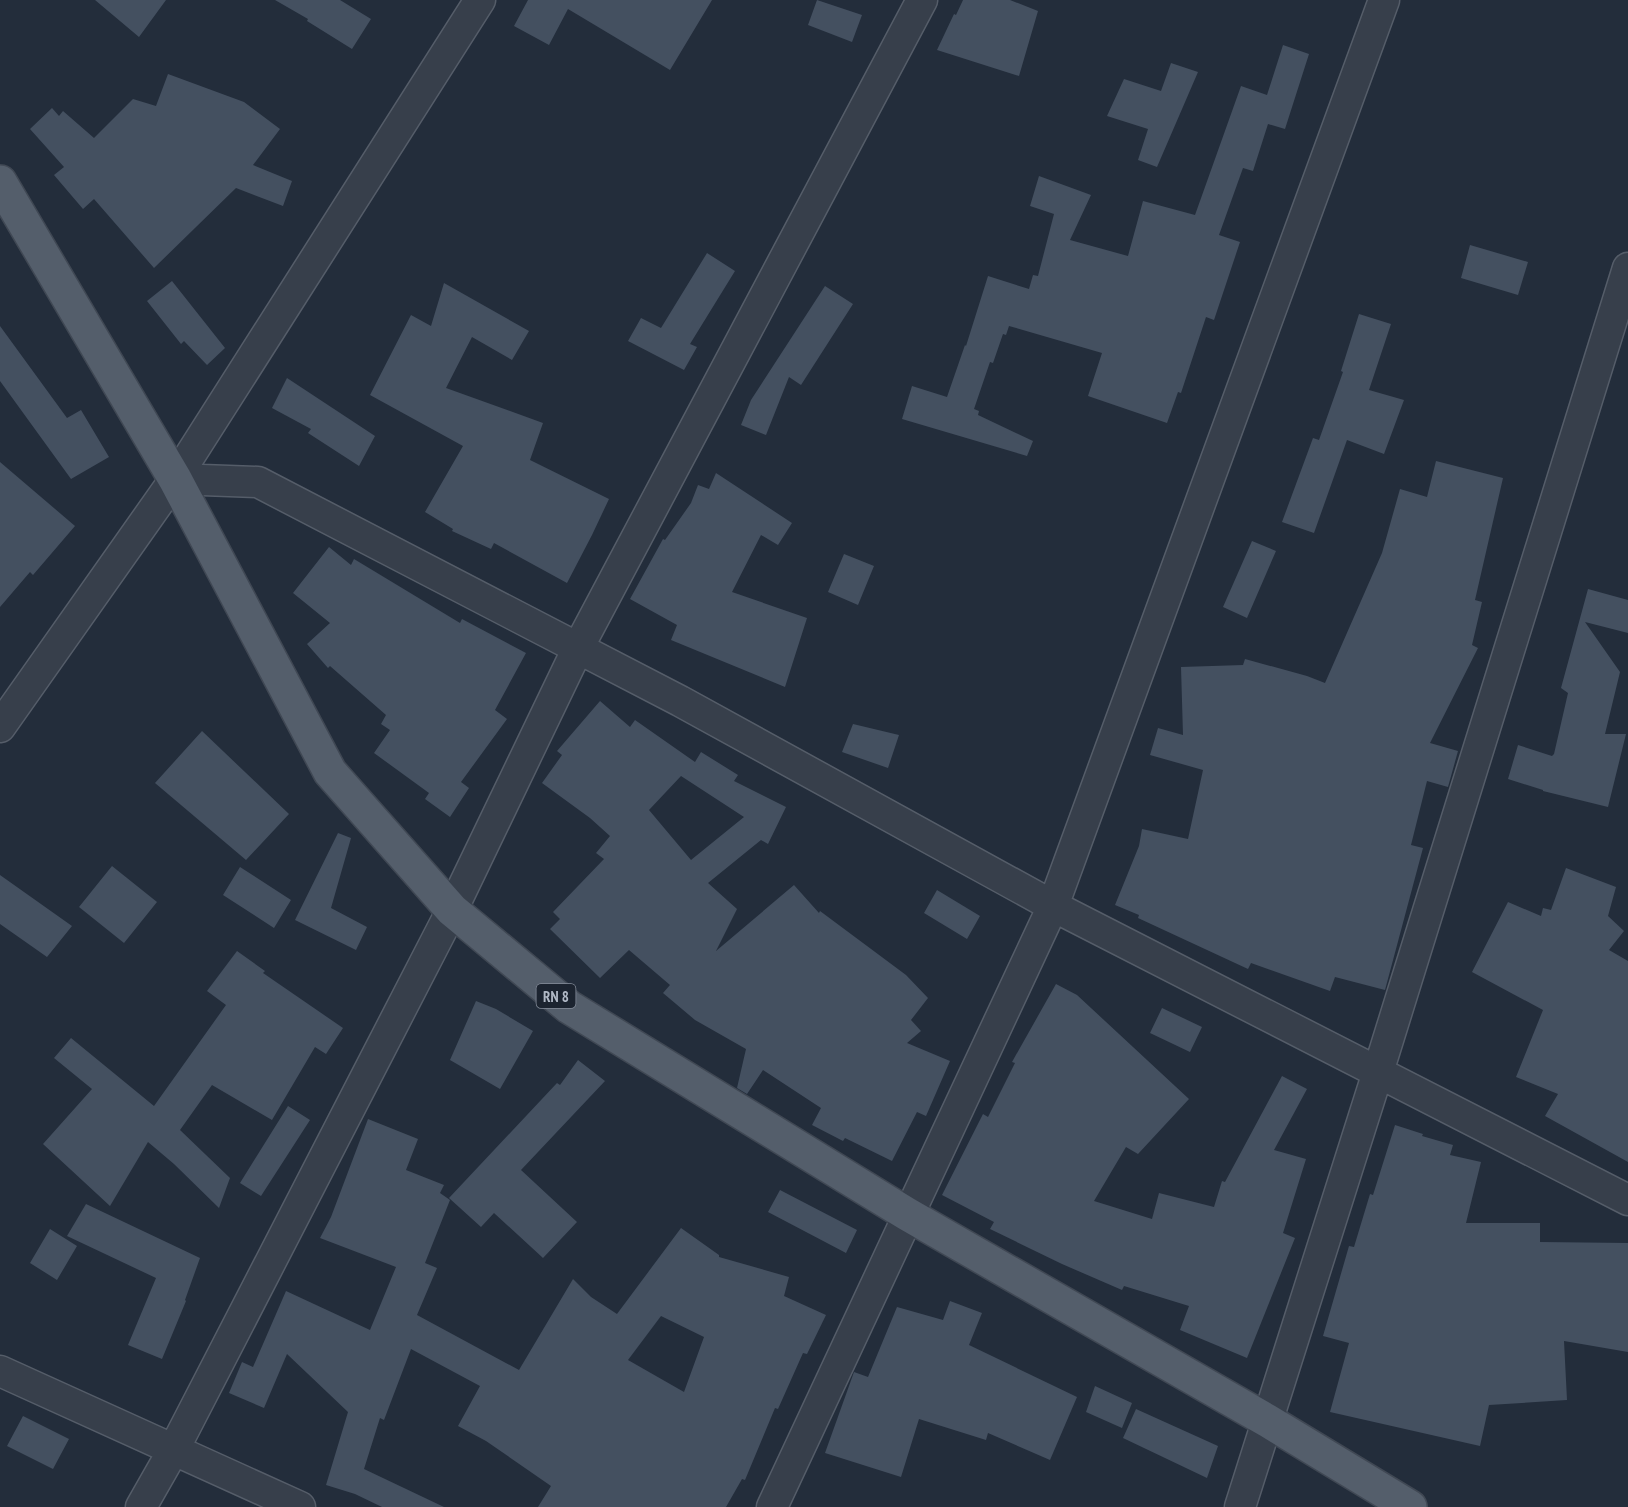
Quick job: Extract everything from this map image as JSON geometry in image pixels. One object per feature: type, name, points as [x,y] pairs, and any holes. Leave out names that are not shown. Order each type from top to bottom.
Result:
[{"type":"main road","name":"RN 8","points":[[0,182],[175,479],[330,772],[452,910],[569,1007],[907,1215],[1268,1421],[1410,1507]]},
{"type":"street","points":[[141,1507],[174,1449],[452,910],[578,648],[922,0]]},
{"type":"street","points":[[772,1507],[1053,906],[1384,0]]},
{"type":"street","points":[[0,727],[175,479],[474,3]]},
{"type":"street","points":[[1240,1507],[1628,268]]},
{"type":"street","points":[[175,479],[258,482],[680,701],[1053,906],[1628,1200]]},
{"type":"street","points":[[0,1371],[300,1507]]},
{"type":"building","points":[[95,0],[166,0],[139,37]]},
{"type":"building","points":[[275,0],[340,0],[371,19],[352,49]]},
{"type":"building","points":[[528,0],[712,0],[670,70],[568,9],[549,45],[514,26]]},
{"type":"building","points":[[817,0],[862,15],[852,42],[808,25]]},
{"type":"building","points":[[963,0],[1010,0],[1038,11],[1019,76],[937,50]]},
{"type":"building","points":[[1283,45],[1309,54],[1285,129],[1268,124],[1253,171],[1243,168],[1219,235],[1240,242],[1214,320],[1206,317],[1181,393],[1178,392],[1167,423],[1088,396],[1102,353],[1009,326],[1006,335],[1003,334],[993,363],[990,362],[974,409],[979,411],[978,415],[1033,441],[1027,456],[902,419],[912,386],[947,397],[988,276],[1029,289],[1033,275],[1038,276],[1054,214],[1030,206],[1039,176],[1091,195],[1070,240],[1128,256],[1143,201],[1195,215],[1241,86],[1267,95]]},
{"type":"building","points":[[1171,63],[1198,72],[1157,167],[1138,160],[1148,129],[1107,116],[1124,79],[1161,91]]},
{"type":"building","points":[[168,74],[244,102],[280,129],[253,165],[292,181],[283,206],[236,188],[154,268],[94,199],[83,209],[54,175],[64,167],[30,129],[52,108],[59,116],[63,111],[94,138],[133,99],[156,106]]},
{"type":"building","points":[[1470,245],[1528,262],[1518,295],[1461,278]]},
{"type":"building","points":[[707,253],[735,271],[690,344],[697,347],[684,370],[628,341],[641,318],[661,328]]},
{"type":"building","points":[[172,281],[225,348],[207,365],[184,341],[181,344],[147,301]]},
{"type":"building","points":[[444,283],[529,331],[512,360],[472,337],[446,388],[543,423],[530,460],[609,499],[567,583],[494,543],[491,549],[452,531],[453,529],[425,512],[463,446],[370,395],[411,315],[431,326]]},
{"type":"building","points":[[825,286],[853,304],[801,385],[789,377],[766,435],[741,425],[751,400]]},
{"type":"building","points":[[1359,314],[1391,324],[1369,390],[1404,400],[1384,454],[1347,440],[1314,533],[1282,522],[1313,438],[1319,440],[1343,372],[1341,371]]},
{"type":"building","points":[[0,326],[67,418],[81,410],[109,457],[71,479],[0,381]]},
{"type":"building","points":[[287,378],[375,436],[359,466],[308,433],[311,429],[272,408]]},
{"type":"building","points":[[1436,461],[1503,478],[1475,600],[1482,602],[1472,645],[1478,648],[1430,743],[1458,751],[1448,787],[1427,781],[1411,845],[1423,848],[1385,990],[1335,977],[1330,991],[1251,963],[1248,969],[1115,905],[1139,846],[1142,829],[1188,839],[1203,770],[1150,755],[1158,728],[1183,735],[1181,667],[1243,665],[1245,659],[1325,683],[1382,553],[1400,489],[1427,497]]},
{"type":"building","points":[[0,462],[75,526],[33,575],[30,572],[0,607]]},
{"type":"building","points":[[716,473],[792,523],[778,545],[761,535],[732,592],[807,618],[785,687],[671,640],[677,625],[630,599],[663,539],[665,540],[691,503],[698,485],[709,489]]},
{"type":"building","points":[[1252,541],[1276,551],[1247,618],[1223,607]]},
{"type":"building","points":[[329,547],[351,565],[354,559],[460,623],[462,619],[526,653],[495,710],[507,719],[461,782],[469,788],[450,817],[425,799],[429,793],[374,753],[390,730],[381,724],[386,715],[330,666],[328,668],[307,644],[330,623],[293,593]]},
{"type":"building","points":[[844,554],[874,566],[858,605],[828,592]]},
{"type":"building","points":[[1588,589],[1628,600],[1628,633],[1585,622],[1620,672],[1605,734],[1626,734],[1608,807],[1543,791],[1508,779],[1518,745],[1552,756],[1554,754],[1568,693],[1561,688]]},
{"type":"building","points":[[600,701],[630,727],[635,720],[695,762],[701,752],[738,775],[734,781],[786,807],[768,844],[761,840],[708,883],[737,909],[716,951],[794,885],[819,913],[820,911],[906,975],[928,998],[911,1020],[921,1031],[907,1043],[950,1061],[926,1116],[917,1112],[892,1161],[845,1138],[843,1141],[812,1125],[821,1108],[763,1070],[747,1094],[737,1088],[746,1049],[695,1020],[663,993],[670,985],[629,950],[600,978],[550,929],[560,919],[553,912],[604,859],[596,853],[610,836],[590,818],[542,783],[562,755],[557,751]],"holes":[[[681,776],[744,817],[691,860],[649,810]]]},
{"type":"building","points":[[853,724],[899,735],[888,768],[842,752]]},
{"type":"building","points":[[202,731],[289,814],[246,860],[155,783]]},
{"type":"building","points":[[338,833],[351,838],[331,908],[367,927],[356,950],[295,920]]},
{"type":"building","points":[[112,866],[157,902],[124,943],[79,907]]},
{"type":"building","points":[[240,867],[291,900],[274,928],[223,895]]},
{"type":"building","points":[[1566,868],[1616,887],[1608,916],[1624,931],[1609,950],[1628,961],[1628,1162],[1545,1116],[1558,1094],[1516,1077],[1543,1010],[1472,972],[1508,902],[1541,916],[1543,908],[1551,910]]},
{"type":"building","points":[[0,875],[72,926],[47,957],[0,924]]},
{"type":"building","points":[[937,890],[980,916],[967,939],[924,913]]},
{"type":"building","points":[[237,951],[265,971],[263,973],[343,1028],[326,1054],[315,1047],[272,1120],[212,1085],[180,1130],[230,1178],[219,1208],[148,1142],[110,1206],[43,1144],[92,1089],[54,1058],[71,1038],[154,1106],[226,1005],[207,991]]},
{"type":"building","points":[[1056,984],[1077,995],[1189,1099],[1138,1154],[1126,1147],[1094,1201],[1152,1219],[1159,1193],[1214,1207],[1222,1181],[1225,1182],[1282,1076],[1307,1089],[1274,1150],[1306,1159],[1283,1233],[1295,1238],[1247,1358],[1180,1330],[1189,1306],[1124,1286],[1122,1290],[1062,1264],[990,1229],[994,1222],[942,1195],[983,1114],[988,1117],[1015,1063],[1012,1062]]},
{"type":"building","points":[[476,1001],[496,1009],[533,1031],[500,1089],[450,1060]]},
{"type":"building","points":[[1162,1008],[1202,1027],[1190,1052],[1150,1033]]},
{"type":"building","points":[[578,1060],[605,1081],[521,1170],[577,1222],[543,1258],[494,1213],[481,1227],[449,1198],[557,1083],[560,1085]]},
{"type":"building","points":[[288,1106],[310,1120],[261,1196],[240,1183]]},
{"type":"building","points":[[368,1119],[418,1139],[406,1170],[444,1185],[440,1193],[450,1200],[425,1263],[437,1268],[417,1315],[519,1370],[573,1279],[591,1297],[617,1314],[681,1228],[719,1257],[789,1277],[784,1296],[826,1315],[807,1354],[803,1353],[778,1409],[775,1408],[745,1480],[742,1479],[726,1507],[538,1507],[551,1486],[486,1441],[458,1426],[480,1386],[411,1349],[384,1420],[380,1418],[364,1469],[444,1507],[382,1507],[355,1494],[326,1485],[348,1412],[287,1354],[264,1408],[229,1393],[242,1362],[253,1367],[286,1291],[370,1330],[396,1267],[320,1238],[331,1217]],"holes":[[[661,1316],[704,1337],[684,1392],[628,1360]]]},
{"type":"building","points":[[1395,1125],[1453,1145],[1450,1155],[1481,1162],[1466,1223],[1540,1223],[1540,1242],[1628,1243],[1628,1352],[1564,1341],[1567,1400],[1489,1405],[1480,1446],[1330,1412],[1349,1343],[1323,1336],[1349,1246],[1354,1247]]},
{"type":"building","points":[[780,1190],[857,1230],[846,1253],[768,1212]]},
{"type":"building","points":[[86,1204],[200,1258],[186,1301],[162,1359],[128,1345],[156,1278],[67,1236]]},
{"type":"building","points":[[50,1229],[77,1246],[57,1280],[30,1263]]},
{"type":"building","points":[[950,1301],[982,1313],[969,1345],[1077,1397],[1050,1460],[988,1433],[986,1440],[919,1419],[901,1477],[825,1453],[854,1372],[868,1377],[897,1307],[943,1320]]},
{"type":"building","points":[[1095,1386],[1132,1403],[1122,1428],[1086,1412]]},
{"type":"building","points":[[1136,1409],[1218,1446],[1207,1478],[1123,1438]]},
{"type":"building","points":[[23,1416],[69,1439],[53,1469],[7,1446]]}]
